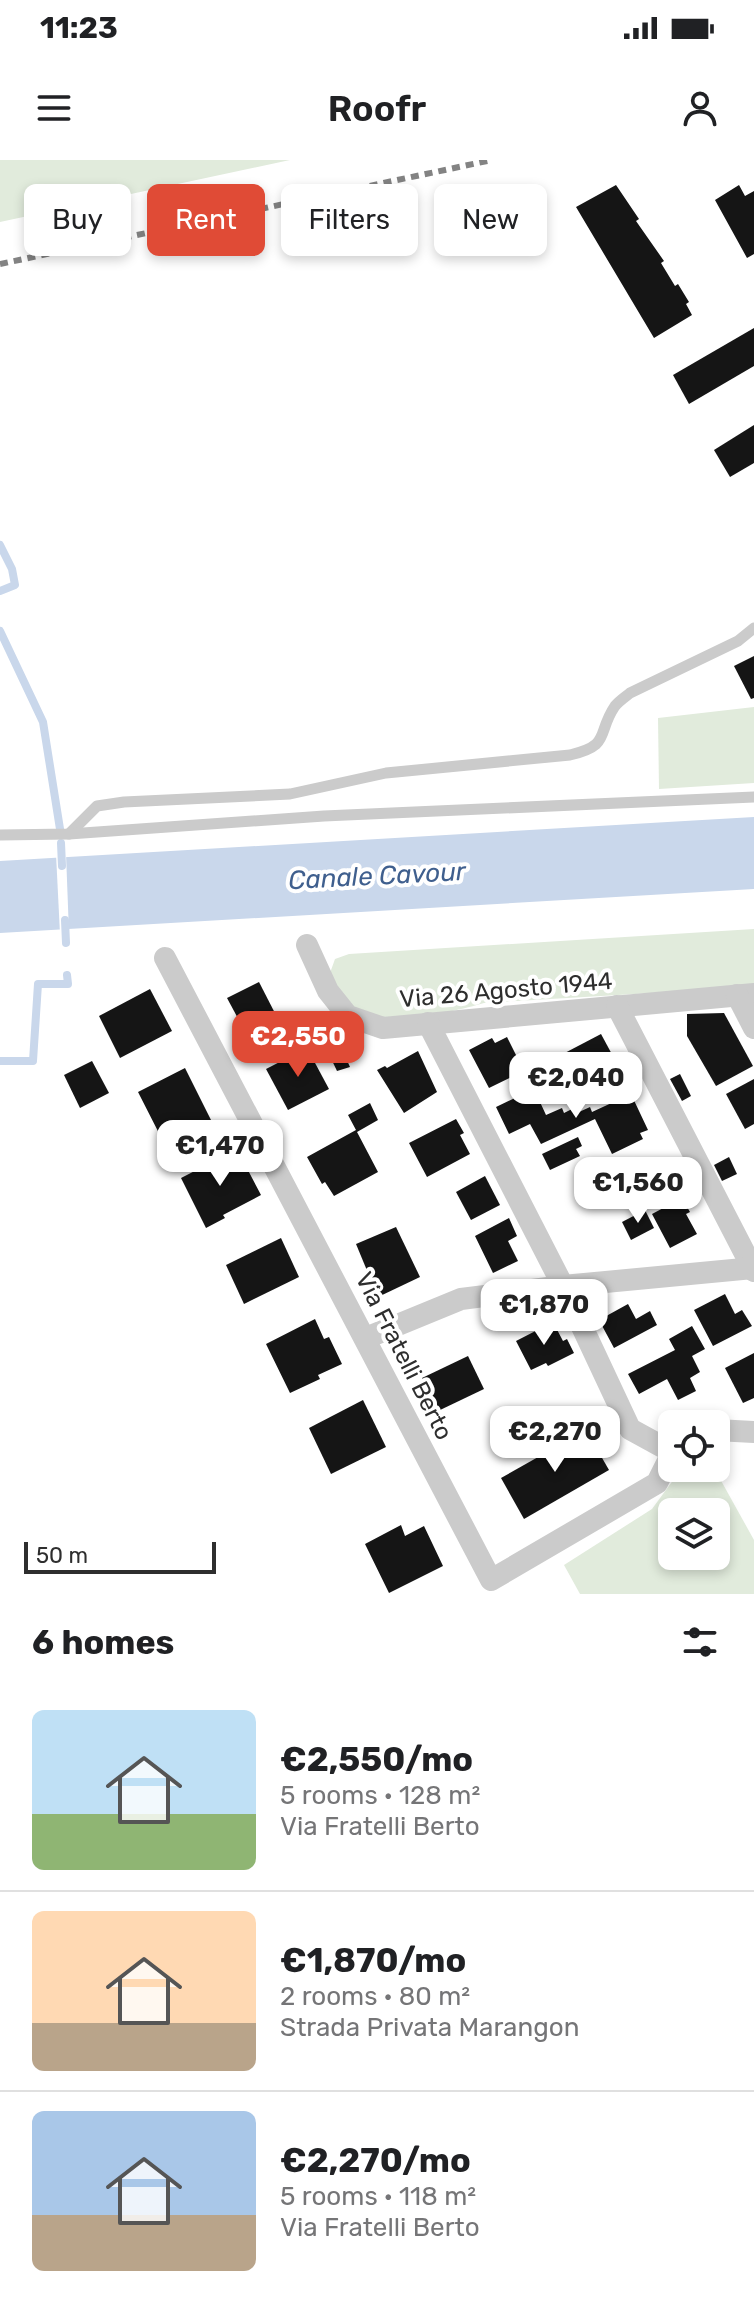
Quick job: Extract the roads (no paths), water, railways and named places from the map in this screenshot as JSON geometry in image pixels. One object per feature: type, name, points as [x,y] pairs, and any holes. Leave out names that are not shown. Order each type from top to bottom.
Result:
[{"type":"street","name":"Via 26 Agosto 1944","points":[[307,945],[328,991],[348,1016],[383,1028],[746,995]]},
{"type":"street","name":"Via Fratelli Berto","points":[[165,958],[491,1580],[658,1481]]},
{"type":"street","points":[[746,995],[754,1028]]},
{"type":"street","points":[[366,1338],[461,1299],[563,1286],[754,1269],[617,1006]]},
{"type":"street","points":[[428,1023],[563,1286],[630,1429],[658,1444]]},
{"type":"street","points":[[730,1431],[754,1432]]},
{"type":"lane","points":[[69,834],[97,806],[290,794],[386,773],[588,750],[599,743],[615,706],[630,693],[738,641],[754,628]]},
{"type":"lane","points":[[0,835],[69,834],[324,816],[754,797]]},
{"type":"water","name":"Canale Cavour","points":[[754,817],[754,889],[0,933],[0,861]]},
{"type":"waterway","points":[[0,545],[12,569],[15,585],[0,591]]},
{"type":"waterway","points":[[0,631],[43,722],[60,829]]},
{"type":"waterway","points":[[61,843],[62,866]]},
{"type":"waterway","points":[[65,920],[66,943]]},
{"type":"waterway","points":[[0,1061],[33,1061],[38,984],[68,984],[67,975]]},
{"type":"railway","points":[[0,264],[492,160]]}]
